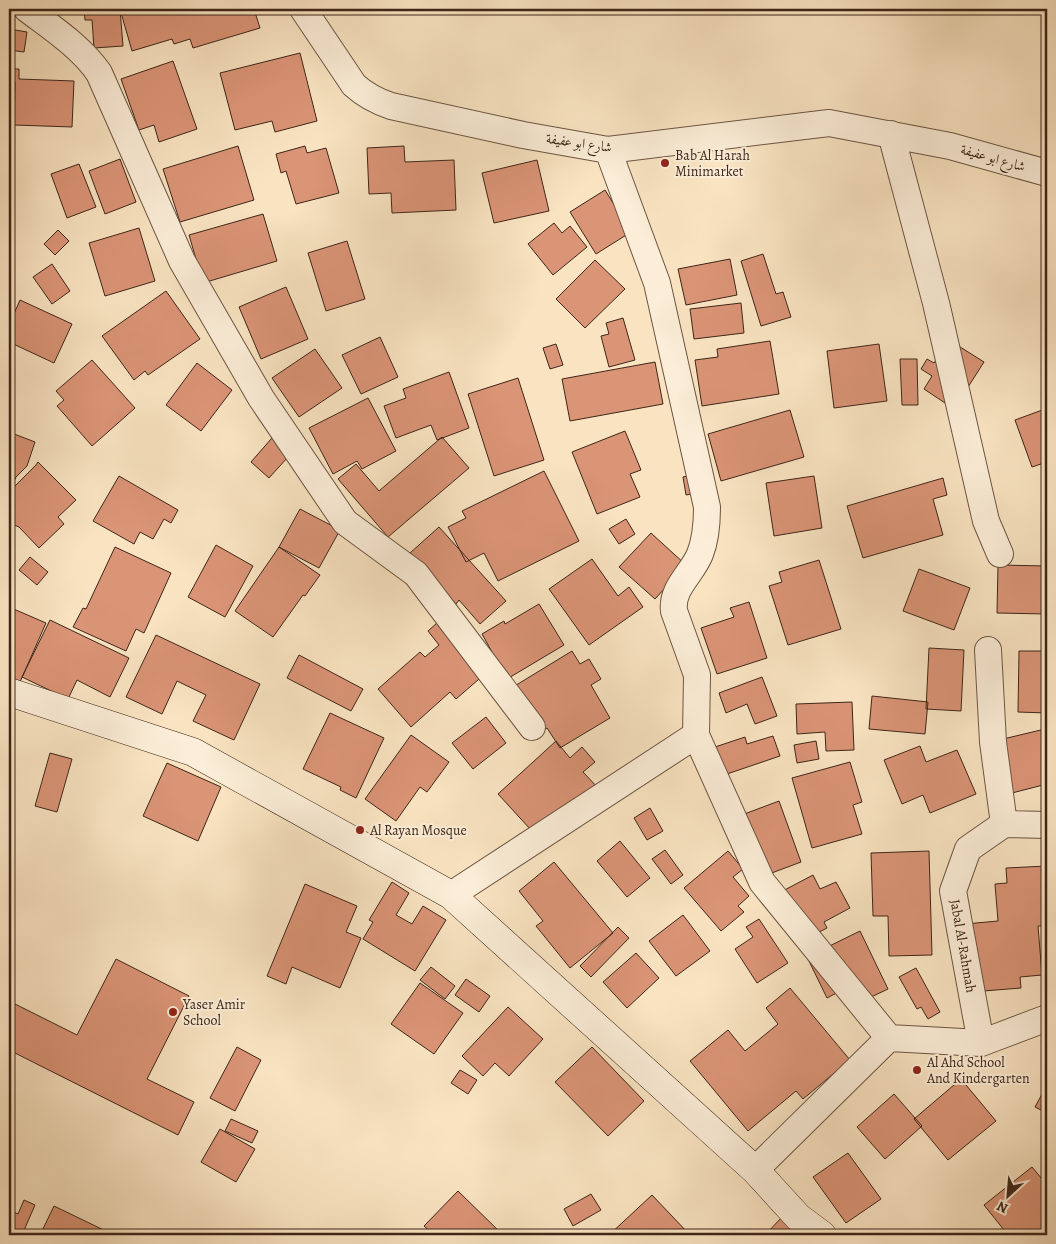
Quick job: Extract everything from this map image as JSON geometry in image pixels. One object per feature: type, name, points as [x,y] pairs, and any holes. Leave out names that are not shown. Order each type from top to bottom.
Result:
[{"type":"main road","points":[[9,692],[192,752],[452,895],[755,1170],[798,1217],[822,1235]]},
{"type":"street","points":[[27,9],[80,51],[90,60],[99,73],[182,260],[261,398],[345,522],[416,574],[532,727]]},
{"type":"street","name":"شارع ابو عفيفة","points":[[303,9],[354,85],[365,95],[378,102],[523,135],[608,150],[829,123],[950,146],[1047,173]]},
{"type":"street","points":[[891,134],[936,303],[986,521],[1000,554]]},
{"type":"street","points":[[608,150],[657,283],[707,507],[707,524],[699,556],[677,591],[674,601],[674,611],[697,675],[696,735],[762,882],[889,1038]]},
{"type":"street","points":[[988,650],[993,742],[1004,824],[1047,825]]},
{"type":"street","points":[[452,895],[696,735]]},
{"type":"street","name":"Jabal Al-Rahmah","points":[[981,1043],[953,891],[968,849],[1004,824]]},
{"type":"street","points":[[755,1170],[889,1038],[981,1043],[1047,1018]]},
{"type":"building","points":[[84,9],[120,9],[123,46],[94,48],[92,20],[85,20]]},
{"type":"building","points":[[120,9],[254,9],[260,28],[193,48],[190,39],[174,44],[172,39],[132,51]]},
{"type":"building","points":[[9,29],[27,32],[24,52],[9,50]]},
{"type":"building","points":[[300,53],[317,121],[275,132],[272,121],[235,130],[220,73]]},
{"type":"building","points":[[173,61],[197,129],[159,142],[154,125],[139,130],[121,79]]},
{"type":"building","points":[[9,69],[19,69],[19,79],[74,81],[72,127],[14,125],[15,82],[9,81]]},
{"type":"building","points":[[238,146],[254,200],[180,222],[163,169]]},
{"type":"building","points":[[305,146],[307,153],[326,148],[339,193],[296,204],[286,171],[281,173],[276,154]]},
{"type":"building","points":[[404,146],[405,162],[454,160],[456,210],[392,213],[391,193],[369,194],[367,148]]},
{"type":"building","points":[[120,159],[136,202],[105,214],[89,171]]},
{"type":"building","points":[[537,160],[549,211],[494,223],[482,173]]},
{"type":"building","points":[[79,164],[96,207],[67,218],[51,174]]},
{"type":"building","points":[[605,190],[631,232],[596,254],[570,212]]},
{"type":"building","points":[[263,214],[277,261],[203,283],[189,235]]},
{"type":"building","points":[[554,223],[562,233],[570,226],[587,247],[553,275],[528,244]]},
{"type":"building","points":[[139,228],[155,281],[105,296],[89,243]]},
{"type":"building","points":[[58,230],[69,241],[55,255],[44,244]]},
{"type":"building","points":[[347,241],[365,299],[326,311],[308,253]]},
{"type":"building","points":[[763,254],[776,294],[783,292],[791,317],[761,326],[741,261]]},
{"type":"building","points":[[730,259],[737,295],[686,305],[678,269]]},
{"type":"building","points":[[595,260],[625,289],[585,328],[556,299]]},
{"type":"building","points":[[52,264],[70,291],[52,304],[33,277]]},
{"type":"building","points":[[286,287],[308,339],[261,359],[239,307]]},
{"type":"building","points":[[166,291],[200,339],[148,375],[145,371],[134,380],[102,336]]},
{"type":"building","points":[[20,300],[72,324],[54,363],[9,342],[9,325]]},
{"type":"building","points":[[741,303],[744,333],[694,339],[690,309]]},
{"type":"building","points":[[623,318],[635,360],[609,367],[601,336],[609,334],[606,323]]},
{"type":"building","points":[[380,337],[398,377],[361,394],[342,355]]},
{"type":"building","points":[[949,340],[984,362],[954,409],[924,389],[932,376],[921,369],[927,359],[934,363]]},
{"type":"building","points":[[770,341],[779,394],[702,406],[695,360],[718,357],[717,349]]},
{"type":"building","points":[[556,344],[563,365],[550,369],[543,348]]},
{"type":"building","points":[[879,344],[887,401],[834,408],[827,351]]},
{"type":"building","points":[[315,349],[342,388],[299,417],[272,378]]},
{"type":"building","points":[[900,359],[917,359],[918,405],[902,405]]},
{"type":"building","points":[[92,360],[135,408],[92,446],[57,406],[64,400],[56,391]]},
{"type":"building","points":[[655,362],[663,404],[570,421],[562,379]]},
{"type":"building","points":[[197,363],[232,390],[201,431],[166,405]]},
{"type":"building","points":[[449,372],[469,428],[437,440],[431,425],[396,438],[384,406],[406,398],[403,389]]},
{"type":"building","points":[[518,378],[544,460],[494,476],[468,394]]},
{"type":"building","points":[[368,398],[396,451],[362,469],[357,461],[333,474],[309,428]]},
{"type":"building","points":[[1045,409],[1047,416],[1047,462],[1032,467],[1015,420]]},
{"type":"building","points":[[790,410],[804,457],[721,481],[708,434]]},
{"type":"building","points":[[278,431],[297,447],[269,478],[251,462]]},
{"type":"building","points":[[625,431],[641,470],[630,474],[640,497],[597,514],[572,452]]},
{"type":"building","points":[[9,432],[35,442],[27,466],[16,477],[10,491],[38,462],[76,500],[58,517],[64,524],[39,548],[19,527],[9,523]]},
{"type":"building","points":[[442,437],[469,468],[388,537],[338,479],[356,464],[379,491]]},
{"type":"building","points":[[544,471],[579,541],[498,581],[484,553],[466,562],[448,527],[466,518],[462,511]]},
{"type":"building","points":[[698,474],[702,492],[686,495],[683,477]]},
{"type":"building","points":[[119,476],[178,510],[171,523],[164,519],[153,539],[140,532],[134,544],[93,521]]},
{"type":"building","points":[[814,476],[822,528],[774,536],[766,483]]},
{"type":"building","points":[[943,478],[947,495],[933,499],[943,535],[863,558],[847,506]]},
{"type":"building","points":[[300,509],[340,530],[319,568],[279,547]]},
{"type":"building","points":[[626,519],[635,534],[619,544],[609,529]]},
{"type":"building","points":[[439,527],[506,601],[480,624],[459,600],[456,604],[410,553]]},
{"type":"building","points":[[651,533],[686,565],[655,599],[619,567]]},
{"type":"building","points":[[216,545],[253,566],[225,617],[188,597]]},
{"type":"building","points":[[115,547],[171,573],[144,633],[136,629],[126,651],[73,627],[83,608],[86,609]]},
{"type":"building","points":[[279,547],[320,575],[273,637],[235,611]]},
{"type":"building","points":[[30,557],[48,572],[37,585],[19,570]]},
{"type":"building","points":[[592,559],[618,596],[629,587],[643,607],[589,645],[549,589]]},
{"type":"building","points":[[819,560],[841,629],[788,645],[769,586],[782,582],[779,572]]},
{"type":"building","points":[[998,565],[1047,566],[1047,614],[997,613]]},
{"type":"building","points":[[919,569],[970,588],[954,630],[903,611]]},
{"type":"building","points":[[749,602],[767,658],[717,674],[701,628],[734,617],[730,608]]},
{"type":"building","points":[[539,604],[564,645],[507,679],[482,634],[504,621],[505,624]]},
{"type":"building","points":[[9,607],[46,623],[20,682],[9,677]]},
{"type":"building","points":[[448,613],[494,666],[456,699],[450,692],[411,727],[378,689],[420,652],[425,657],[439,645],[428,631]]},
{"type":"building","points":[[50,620],[129,658],[110,697],[77,680],[68,699],[22,677]]},
{"type":"building","points":[[156,635],[260,684],[234,740],[193,721],[206,695],[177,681],[162,714],[126,697]]},
{"type":"building","points":[[929,648],[964,650],[961,711],[926,709]]},
{"type":"building","points":[[572,651],[580,664],[589,659],[601,679],[591,685],[610,718],[560,748],[547,728],[540,732],[513,687]]},
{"type":"building","points":[[1019,651],[1047,651],[1047,713],[1018,712]]},
{"type":"building","points":[[299,655],[363,689],[351,711],[287,678]]},
{"type":"building","points":[[762,677],[777,716],[755,724],[747,704],[726,713],[719,693]]},
{"type":"building","points":[[872,696],[928,702],[925,734],[869,729]]},
{"type":"building","points":[[852,702],[854,750],[826,751],[825,732],[797,734],[796,704]]},
{"type":"building","points":[[330,713],[384,738],[356,798],[340,790],[341,787],[303,769]]},
{"type":"building","points":[[486,717],[506,743],[473,769],[452,743]]},
{"type":"building","points":[[1045,729],[1047,738],[1047,784],[1012,793],[999,740]]},
{"type":"building","points":[[411,735],[449,762],[427,792],[420,787],[396,821],[365,799]]},
{"type":"building","points":[[773,736],[780,756],[721,776],[712,748],[745,737],[747,744]]},
{"type":"building","points":[[556,741],[570,758],[582,747],[595,762],[583,772],[599,789],[542,842],[498,794]]},
{"type":"building","points":[[816,741],[819,759],[797,763],[794,745]]},
{"type":"building","points":[[920,746],[926,762],[957,750],[976,794],[930,813],[923,795],[902,804],[884,760]]},
{"type":"building","points":[[50,753],[72,759],[57,812],[35,806]]},
{"type":"building","points":[[850,762],[862,802],[853,805],[862,834],[812,848],[792,778]]},
{"type":"building","points":[[167,763],[221,787],[198,841],[143,816]]},
{"type":"building","points":[[779,801],[801,862],[753,880],[731,819]]},
{"type":"building","points":[[650,808],[663,831],[647,840],[634,818]]},
{"type":"building","points":[[620,841],[650,878],[627,897],[597,861]]},
{"type":"building","points":[[665,850],[683,875],[671,884],[652,859]]},
{"type":"building","points":[[728,851],[743,869],[733,877],[749,896],[738,906],[744,912],[721,931],[684,888]]},
{"type":"building","points":[[929,851],[932,955],[889,956],[888,916],[873,916],[871,853]]},
{"type":"building","points":[[554,862],[613,933],[570,968],[536,926],[543,921],[519,891]]},
{"type":"building","points":[[1047,866],[1047,926],[1038,926],[1042,975],[1020,977],[1021,988],[971,992],[965,924],[998,921],[995,884],[1007,883],[1006,868]]},
{"type":"building","points":[[813,875],[820,889],[836,882],[850,908],[824,922],[827,928],[800,942],[775,895]]},
{"type":"building","points":[[392,882],[409,893],[396,915],[412,924],[423,906],[446,920],[415,971],[363,939],[373,922],[369,920]]},
{"type":"building","points":[[305,884],[357,906],[346,932],[361,938],[340,988],[292,967],[286,984],[267,976]]},
{"type":"building","points":[[683,915],[710,951],[676,976],[649,941]]},
{"type":"building","points":[[759,919],[788,963],[757,983],[735,949],[753,937],[746,927]]},
{"type":"building","points":[[618,927],[629,938],[591,977],[580,966]]},
{"type":"building","points":[[860,931],[888,989],[852,1006],[844,989],[827,998],[807,957]]},
{"type":"building","points":[[636,953],[659,978],[627,1008],[603,982]]},
{"type":"building","points":[[116,959],[189,996],[147,1079],[194,1102],[178,1135],[9,1050],[9,1001],[77,1035]]},
{"type":"building","points":[[431,967],[455,986],[445,999],[420,980]]},
{"type":"building","points":[[916,968],[940,1012],[928,1019],[921,1007],[917,1009],[899,977]]},
{"type":"building","points":[[466,979],[490,996],[479,1012],[455,995]]},
{"type":"building","points":[[420,983],[463,1013],[434,1054],[391,1024]]},
{"type":"building","points":[[790,988],[850,1060],[803,1099],[796,1091],[748,1131],[690,1061],[728,1030],[745,1051],[778,1024],[766,1008]]},
{"type":"building","points":[[508,1007],[543,1039],[509,1076],[495,1063],[483,1076],[462,1056]]},
{"type":"building","points":[[237,1047],[261,1060],[235,1111],[210,1098]]},
{"type":"building","points":[[592,1047],[644,1101],[608,1136],[555,1082]]},
{"type":"building","points":[[460,1070],[477,1080],[468,1094],[451,1083]]},
{"type":"building","points":[[961,1079],[996,1121],[948,1160],[914,1119]]},
{"type":"building","points":[[1047,1085],[1047,1113],[1035,1107]]},
{"type":"building","points":[[894,1094],[922,1126],[885,1159],[857,1127]]},
{"type":"building","points":[[231,1119],[258,1131],[252,1143],[225,1131]]},
{"type":"building","points":[[220,1129],[255,1149],[236,1182],[201,1162]]},
{"type":"building","points":[[848,1153],[881,1199],[846,1223],[813,1177]]},
{"type":"building","points":[[1032,1167],[1047,1185],[1047,1225],[1035,1235],[1008,1235],[984,1205]]},
{"type":"building","points":[[458,1191],[503,1235],[434,1235],[424,1226]]},
{"type":"building","points":[[591,1194],[601,1210],[573,1226],[564,1209]]},
{"type":"building","points":[[652,1195],[690,1235],[609,1235]]},
{"type":"building","points":[[24,1200],[35,1205],[22,1235],[9,1235],[9,1210],[18,1214]]},
{"type":"building","points":[[54,1206],[114,1235],[40,1235]]},
{"type":"building","points":[[782,1217],[800,1235],[765,1235]]},
{"type":"place","name":"Bab Al Harah Minimarket","points":[[665,163]]},
{"type":"place","name":"Al Rayan Mosque","points":[[360,830]]},
{"type":"place","name":"Yaser Amir School","points":[[173,1012]]},
{"type":"place","name":"Al Ahd School And Kindergarten","points":[[917,1070]]}]
